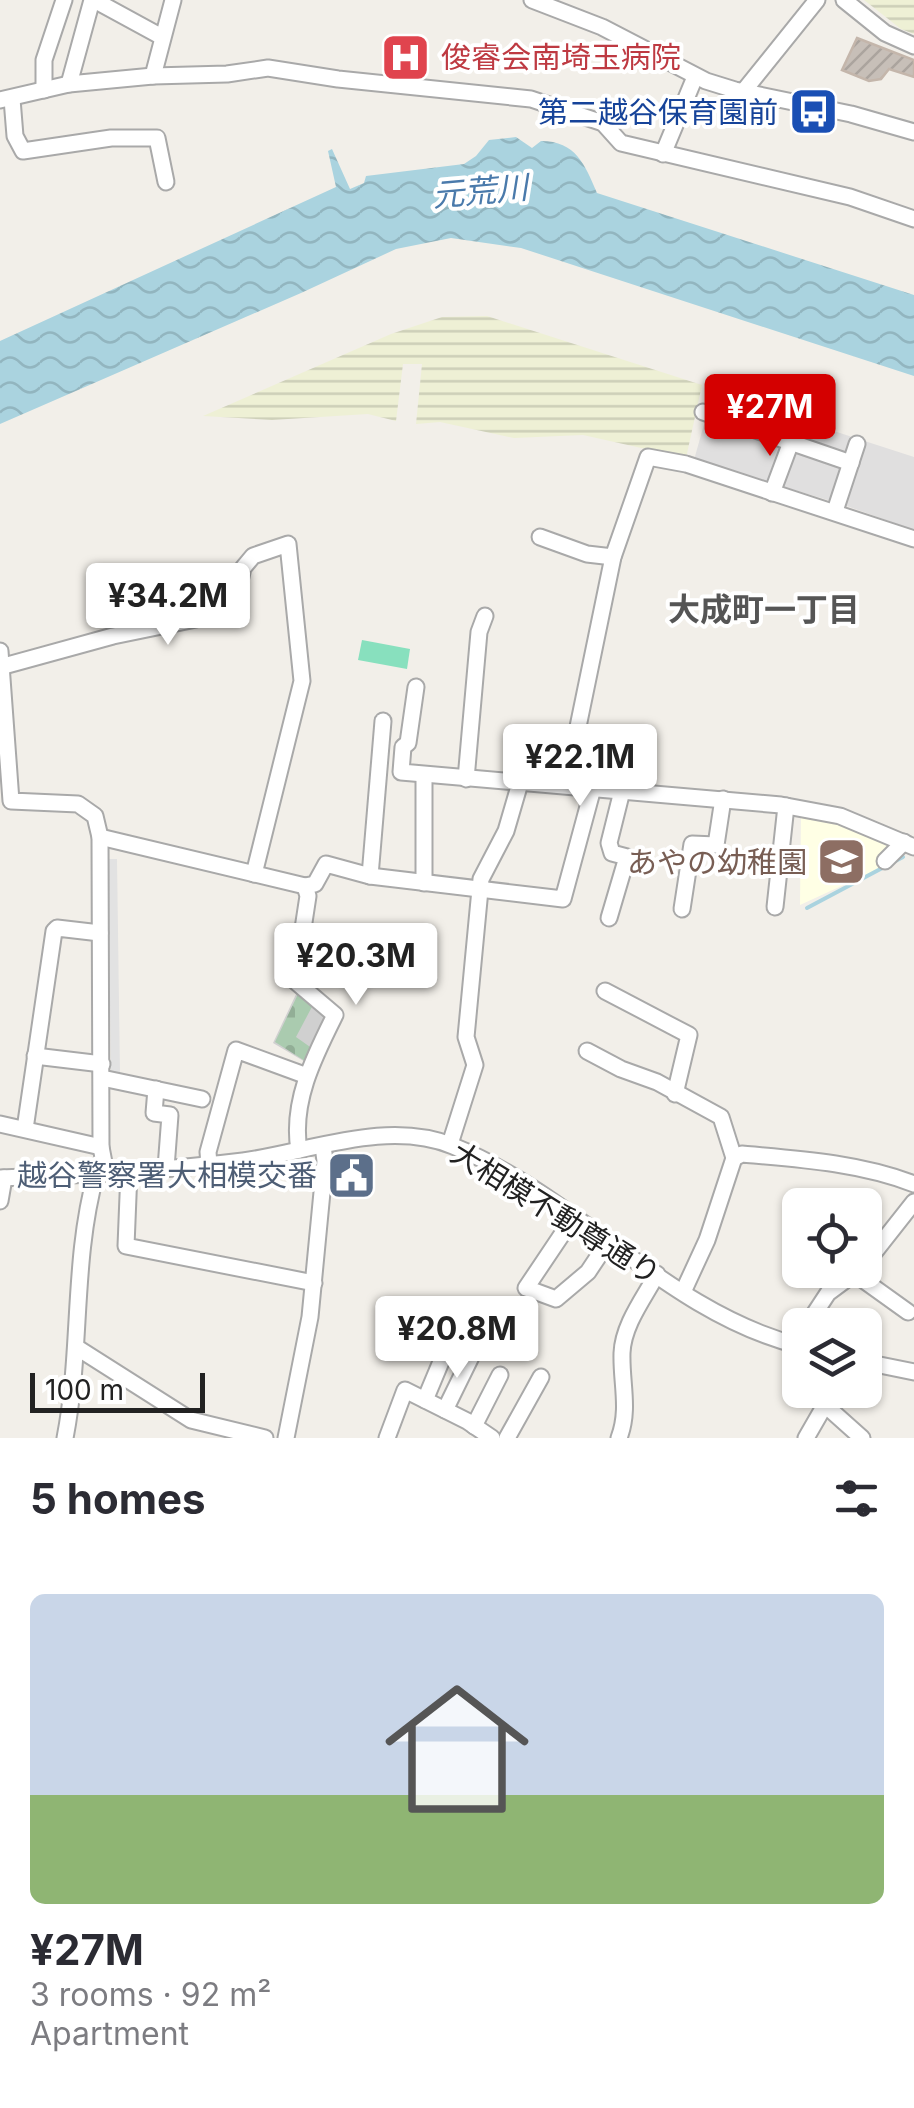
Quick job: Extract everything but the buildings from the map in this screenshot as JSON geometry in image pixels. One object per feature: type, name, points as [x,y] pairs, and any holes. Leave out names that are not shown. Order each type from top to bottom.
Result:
[{"type":"street","points":[[44,90],[44,60],[64,0]]},
{"type":"street","points":[[70,84],[93,0],[162,37]]},
{"type":"street","points":[[153,76],[173,0]]},
{"type":"street","points":[[532,0],[602,27],[695,76],[743,92],[908,130],[914,113]]},
{"type":"street","points":[[743,92],[817,0]]},
{"type":"street","points":[[844,0],[884,33],[914,46]]},
{"type":"street","points":[[166,182],[157,138],[111,138],[23,151],[6,100],[70,84],[268,68],[531,100],[604,124],[621,142],[850,197],[914,220]]},
{"type":"street","points":[[664,154],[695,76]]},
{"type":"street","points":[[703,412],[851,462]]},
{"type":"street","points":[[772,493],[790,442]]},
{"type":"street","points":[[836,512],[857,444]]},
{"type":"street","points":[[566,785],[614,558],[648,457],[686,464],[914,539]]},
{"type":"street","points":[[540,537],[588,554],[614,558]]},
{"type":"street","points":[[69,1437],[83,1234],[101,1174],[100,837],[96,816],[78,804],[6,799],[1,662],[212,612],[236,598],[243,568],[253,556],[288,544],[302,681],[254,874]]},
{"type":"street","points":[[466,778],[479,632],[485,616]]},
{"type":"street","points":[[416,687],[401,772],[786,806],[840,816],[909,845]]},
{"type":"street","points":[[370,876],[383,721]]},
{"type":"street","points":[[424,775],[424,882]]},
{"type":"street","points":[[450,1144],[475,1066],[466,1037],[481,878],[506,830],[520,783]]},
{"type":"street","points":[[100,837],[305,886],[315,884],[326,864],[370,876],[563,899],[593,788]]},
{"type":"street","points":[[609,918],[626,857],[612,853],[609,843],[622,791]]},
{"type":"street","points":[[682,909],[692,844],[716,844],[723,799]]},
{"type":"street","points":[[774,907],[786,806]]},
{"type":"street","points":[[884,860],[909,845]]},
{"type":"street","points":[[299,1150],[300,1102],[306,1076],[334,1015],[295,981],[308,896],[305,886]]},
{"type":"street","points":[[25,1130],[54,931],[57,928],[100,933]]},
{"type":"street","points":[[605,991],[688,1035],[675,1094]]},
{"type":"street","points":[[209,1164],[208,1152],[236,1050],[306,1076]]},
{"type":"street","points":[[587,1051],[622,1070],[657,1082],[720,1118],[734,1158],[707,1240],[683,1292]]},
{"type":"street","points":[[35,1056],[202,1099]]},
{"type":"street","points":[[156,1089],[154,1112],[170,1115],[166,1168]]},
{"type":"street","points":[[0,1124],[101,1147]]},
{"type":"street","name":"大相模不動尊通り","points":[[2,1178],[209,1164],[400,1137],[450,1144],[525,1186],[683,1292],[752,1331],[782,1339]]},
{"type":"street","points":[[286,1438],[314,1284],[323,1146]]},
{"type":"street","points":[[734,1158],[742,1154],[801,1159],[895,1176],[914,1184]]},
{"type":"street","points":[[129,1170],[126,1246],[314,1284]]},
{"type":"street","points":[[0,1201],[2,1178]]},
{"type":"street","points":[[882,1242],[914,1202]]},
{"type":"street","points":[[572,1218],[526,1288],[556,1298],[588,1272],[608,1242]]},
{"type":"street","points":[[619,1438],[626,1419],[622,1351],[625,1333],[657,1274]]},
{"type":"street","points":[[818,1308],[835,1288]]},
{"type":"street","points":[[881,1288],[908,1312]]},
{"type":"street","points":[[445,1410],[494,1310]]},
{"type":"street","points":[[425,1400],[448,1344]]},
{"type":"street","points":[[76,1348],[191,1420],[266,1438]]},
{"type":"street","points":[[882,1365],[914,1372]]},
{"type":"street","points":[[474,1426],[500,1375]]},
{"type":"street","points":[[507,1438],[542,1377]]},
{"type":"street","points":[[387,1438],[405,1390],[492,1438]]},
{"type":"street","points":[[806,1438],[821,1408]]},
{"type":"street","points":[[835,1408],[862,1438]]},
{"type":"shaded area","points":[[864,0],[914,0],[914,34],[901,29]]},
{"type":"shaded area","points":[[487,316],[702,385],[686,458],[583,435],[514,438],[440,422],[416,424],[422,364],[403,364],[396,421],[368,414],[272,420],[203,416],[391,334],[442,317]]},
{"type":"shaded area","points":[[713,392],[914,457],[914,530],[694,460]]},
{"type":"shaded area","name":"あやの幼稚園","points":[[801,815],[828,819],[896,847],[887,865],[800,905]]},
{"type":"shaded area","points":[[108,859],[117,859],[120,1074],[111,1074]]},
{"type":"shaded area","points":[[298,990],[330,1016],[307,1063],[273,1043]]},
{"type":"green space","points":[[362,640],[410,649],[407,669],[358,660]]},
{"type":"green space","points":[[299,992],[314,1003],[296,1037],[313,1049],[305,1061],[275,1042]]},
{"type":"water","name":"元荒川","points":[[516,137],[532,148],[541,141],[571,150],[583,164],[597,193],[914,295],[914,376],[521,248],[451,238],[396,249],[0,424],[0,341],[336,187],[328,151],[332,149],[350,189],[364,183],[366,176],[464,164],[489,140]]},
{"type":"waterway","points":[[807,908],[903,857]]},
{"type":"place","name":"俊睿会南埼玉病院","points":[[406,57]]},
{"type":"place","name":"第二越谷保育園前","points":[[813,112]]},
{"type":"place","name":"あやの幼稚園","points":[[842,862]]},
{"type":"place","name":"越谷警察署大相模交番","points":[[352,1175]]},
{"type":"district","name":"大成町一丁目","points":[[764,609]]}]
